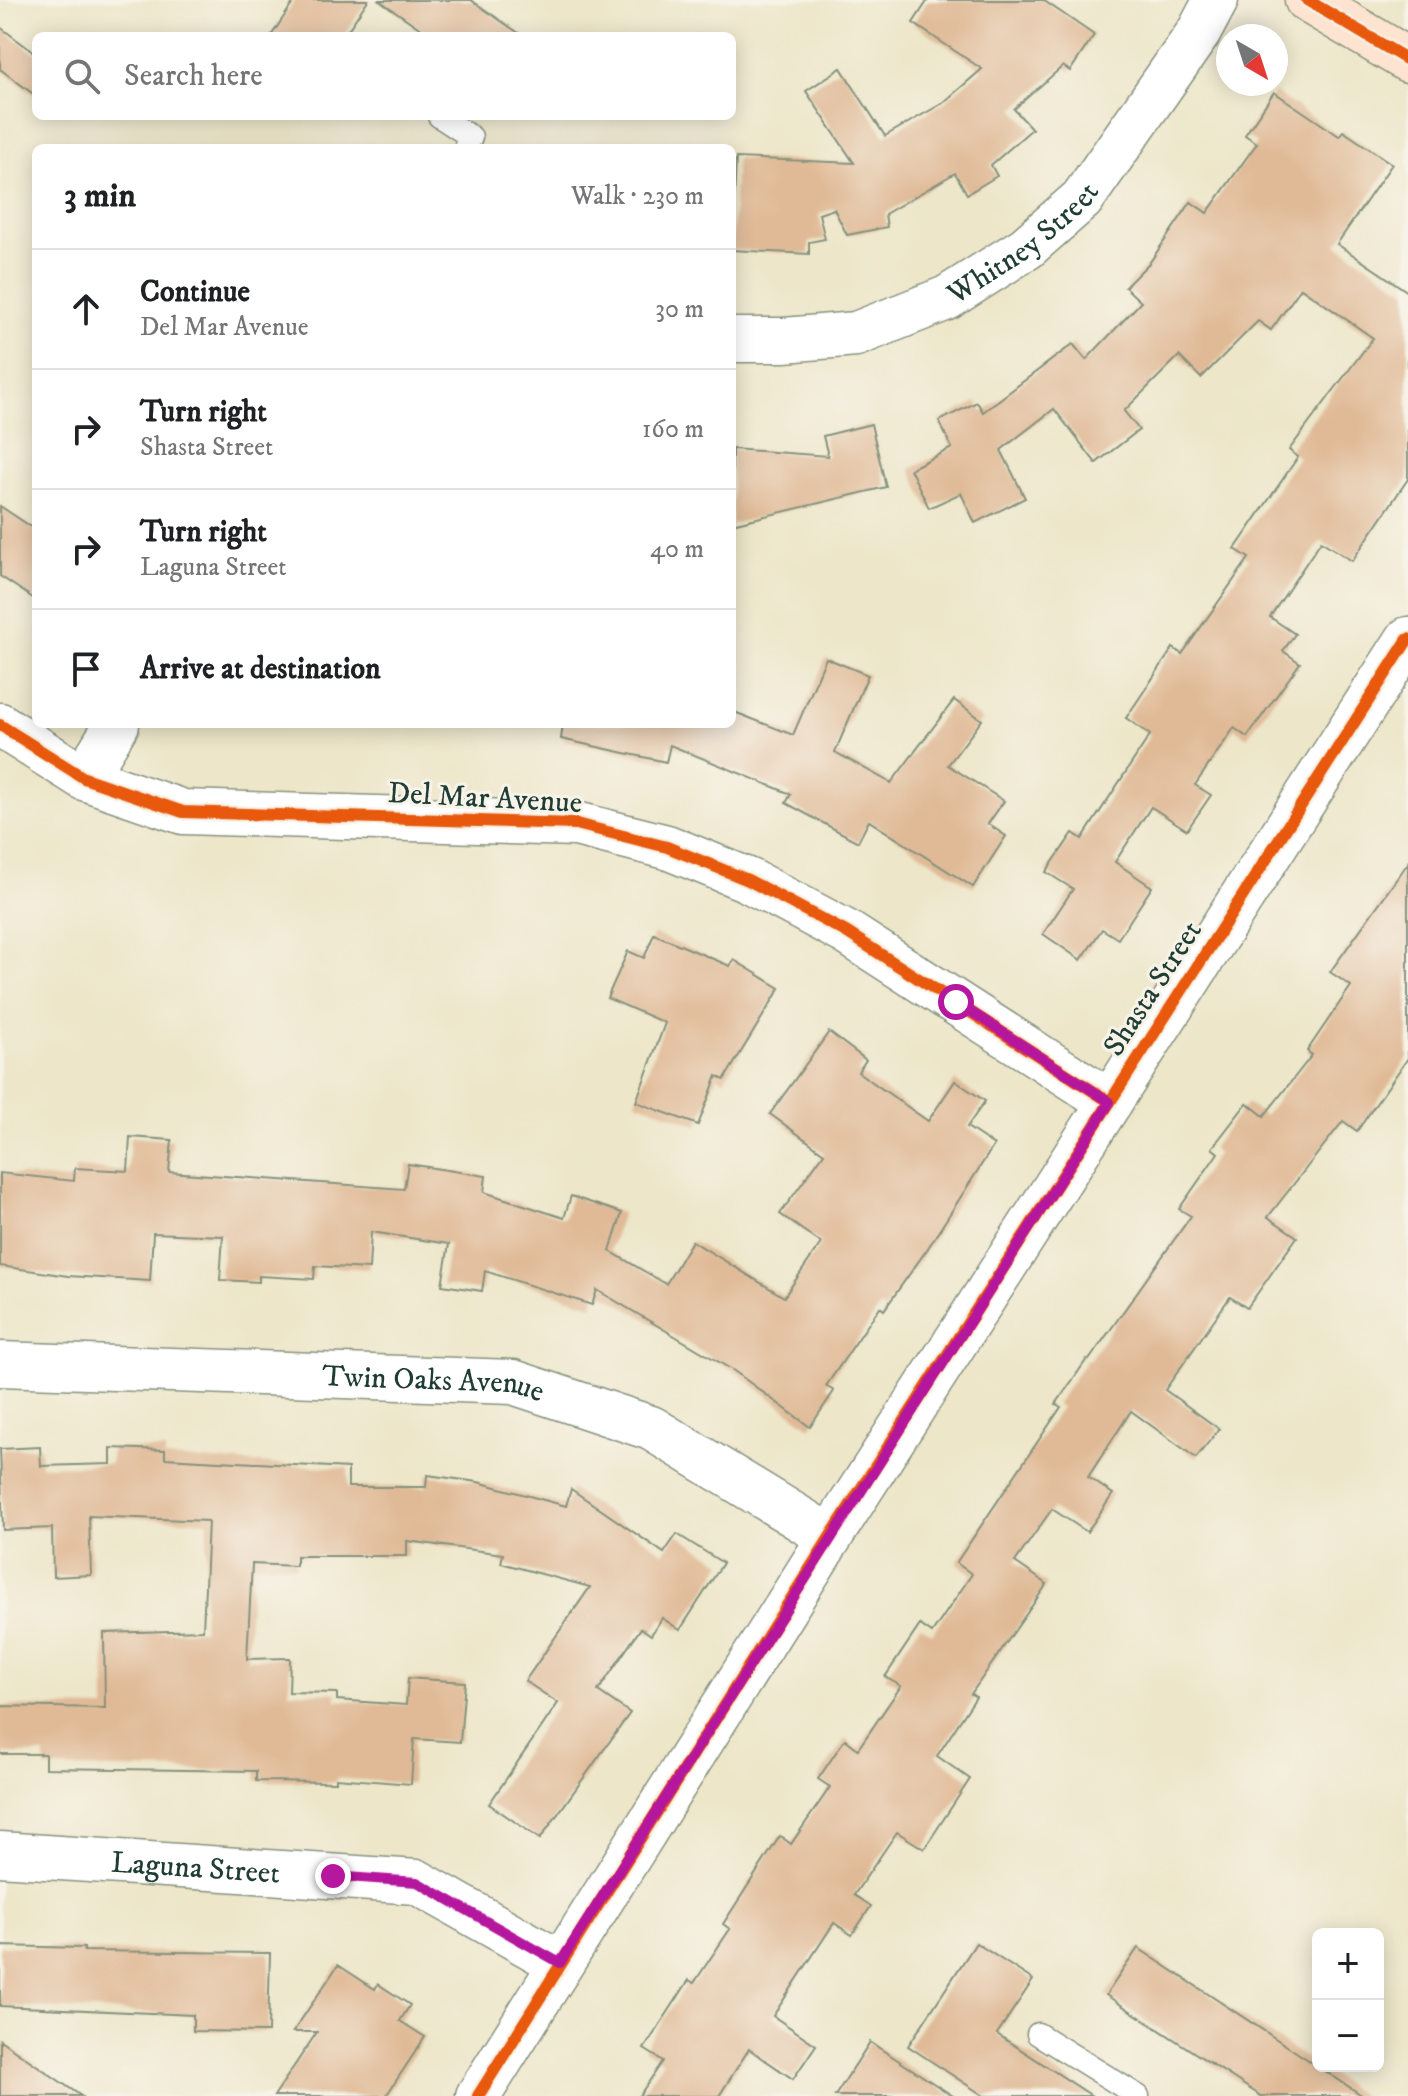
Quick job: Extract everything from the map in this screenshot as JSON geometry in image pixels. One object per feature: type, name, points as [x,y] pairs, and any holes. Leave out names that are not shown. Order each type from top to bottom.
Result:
[{"type":"main road","points":[[1307,0],[1408,60]]},
{"type":"street","name":"Whitney Street","points":[[736,340],[856,334],[947,298],[1026,248],[1082,199],[1199,32],[1216,0]]},
{"type":"street","name":"Shasta Street","points":[[478,2096],[830,1537],[1408,639]]},
{"type":"street","name":"Del Mar Avenue","points":[[0,725],[84,778],[183,812],[576,824],[667,847],[748,880],[846,932],[1110,1102]]},
{"type":"street","points":[[84,778],[115,728]]},
{"type":"street","name":"Twin Oaks Avenue","points":[[0,1364],[513,1382],[651,1428],[830,1537]]},
{"type":"street","name":"Laguna Street","points":[[0,1854],[417,1882],[560,1963]]},
{"type":"lane","points":[[445,120],[471,137],[467,144]]},
{"type":"lane","points":[[1038,2034],[1138,2096]]},
{"type":"building","points":[[295,0],[368,0],[347,32],[274,32]]},
{"type":"building","points":[[379,0],[471,0],[517,32],[425,32]]},
{"type":"building","points":[[928,0],[1043,0],[1094,35],[1070,71],[1063,66],[1014,109],[1032,129],[991,165],[997,176],[967,194],[955,173],[885,214],[887,227],[847,235],[834,209],[819,214],[825,239],[809,242],[809,254],[736,250],[736,158],[854,163],[806,91],[841,68],[885,136],[943,103],[982,69],[913,23]]},
{"type":"building","points":[[0,27],[32,51],[32,93],[0,69]]},
{"type":"building","points":[[1271,96],[1280,96],[1339,136],[1343,131],[1392,164],[1337,244],[1408,292],[1408,479],[1352,561],[1321,541],[1270,617],[1295,634],[1283,651],[1300,663],[1247,737],[1234,728],[1195,785],[1211,795],[1187,830],[1151,807],[1115,862],[1152,887],[1118,939],[1102,929],[1081,960],[1043,934],[1073,889],[1046,872],[1073,833],[1082,839],[1150,735],[1126,718],[1173,648],[1182,654],[1249,558],[1235,549],[1298,457],[1289,450],[1373,338],[1301,288],[1271,330],[1258,321],[1201,378],[1179,356],[1124,411],[1139,430],[1096,463],[1054,409],[1001,450],[1025,498],[975,523],[961,493],[929,508],[910,469],[952,448],[939,421],[977,402],[983,412],[1073,344],[1086,360],[1141,302],[1125,287],[1150,262],[1191,202],[1207,213],[1257,143],[1245,135]]},
{"type":"building","points":[[871,424],[886,487],[736,523],[736,449],[828,456],[823,436]]},
{"type":"building","points":[[0,506],[32,527],[32,597],[0,576]]},
{"type":"building","points":[[826,658],[868,675],[835,752],[891,783],[954,700],[982,720],[948,765],[1004,801],[988,824],[1006,836],[973,887],[869,821],[858,842],[786,803],[791,794],[670,745],[666,762],[561,739],[562,728],[736,728],[736,713],[793,735]]},
{"type":"building","points":[[1408,863],[1408,1058],[1357,1131],[1343,1121],[1268,1217],[1297,1237],[1247,1308],[1230,1297],[1165,1390],[1219,1429],[1196,1458],[1131,1411],[1088,1477],[1113,1494],[1087,1532],[1052,1509],[1015,1562],[1047,1584],[971,1694],[976,1697],[937,1756],[970,1779],[924,1849],[897,1832],[854,1895],[871,1906],[852,1935],[834,1923],[773,2016],[816,2045],[793,2079],[749,2049],[719,2096],[639,2096],[663,2061],[644,2049],[689,1980],[694,1983],[730,1929],[723,1924],[780,1836],[791,1844],[830,1787],[818,1779],[845,1739],[858,1749],[901,1686],[885,1677],[920,1625],[932,1633],[972,1574],[956,1563],[1061,1407],[1056,1404],[1191,1216],[1179,1209],[1218,1153],[1212,1148],[1247,1103],[1264,1116],[1312,1055],[1307,1051],[1351,986],[1330,972]]},
{"type":"building","points":[[654,934],[730,966],[734,960],[780,988],[724,1080],[717,1076],[698,1125],[636,1102],[665,1023],[607,998],[628,951],[644,958]]},
{"type":"building","points":[[829,1032],[866,1060],[858,1072],[928,1121],[955,1081],[985,1101],[967,1127],[994,1145],[928,1248],[884,1310],[880,1307],[826,1386],[834,1391],[810,1427],[734,1371],[597,1290],[592,1305],[485,1271],[482,1291],[442,1285],[449,1244],[371,1232],[369,1269],[315,1266],[314,1279],[259,1276],[259,1282],[220,1280],[223,1236],[153,1233],[150,1281],[68,1276],[0,1266],[0,1173],[74,1181],[75,1168],[128,1171],[130,1137],[172,1140],[169,1172],[404,1189],[408,1164],[486,1176],[484,1192],[564,1218],[571,1196],[622,1213],[610,1251],[666,1284],[692,1241],[784,1297],[821,1243],[780,1214],[824,1153],[770,1114]]},
{"type":"building","points":[[40,1447],[41,1466],[111,1464],[111,1448],[165,1450],[165,1458],[348,1468],[348,1487],[426,1487],[427,1475],[478,1482],[566,1506],[571,1489],[664,1553],[677,1534],[723,1563],[680,1630],[662,1618],[651,1635],[641,1628],[598,1691],[630,1713],[540,1839],[489,1804],[558,1703],[525,1681],[590,1587],[501,1563],[503,1554],[407,1541],[407,1556],[296,1556],[296,1566],[252,1564],[247,1659],[290,1658],[289,1692],[337,1693],[337,1700],[406,1705],[408,1678],[465,1682],[460,1742],[414,1739],[411,1784],[336,1778],[336,1782],[256,1781],[256,1771],[45,1768],[45,1754],[0,1754],[0,1706],[105,1708],[104,1633],[203,1630],[208,1521],[89,1516],[91,1575],[53,1577],[52,1528],[3,1530],[0,1449]]},
{"type":"building","points":[[976,1943],[1033,1980],[997,2034],[1092,2096],[984,2096],[908,2046]]},
{"type":"building","points":[[0,1946],[84,1948],[84,1951],[270,1953],[268,2032],[193,2031],[193,2015],[0,2006]]},
{"type":"building","points":[[1138,1948],[1312,2062],[1312,2072],[1327,2072],[1363,2096],[1261,2096],[1106,1995]]},
{"type":"building","points":[[338,1965],[375,1989],[378,1984],[410,2005],[400,2021],[425,2037],[386,2096],[274,2096],[317,2032],[293,2032]]},
{"type":"building","points":[[0,2040],[81,2096],[0,2096]]},
{"type":"building","points":[[870,2042],[953,2096],[835,2096]]},
{"type":"cycle path","points":[[1307,0],[1408,60]]},
{"type":"cycle path","points":[[478,2096],[830,1537],[1408,639]]},
{"type":"cycle path","points":[[0,725],[84,778],[183,812],[576,824],[667,847],[748,880],[846,932],[1110,1102]]},
{"type":"route","points":[[333,1876],[417,1882],[560,1963],[1110,1102],[956,1002]]}]
